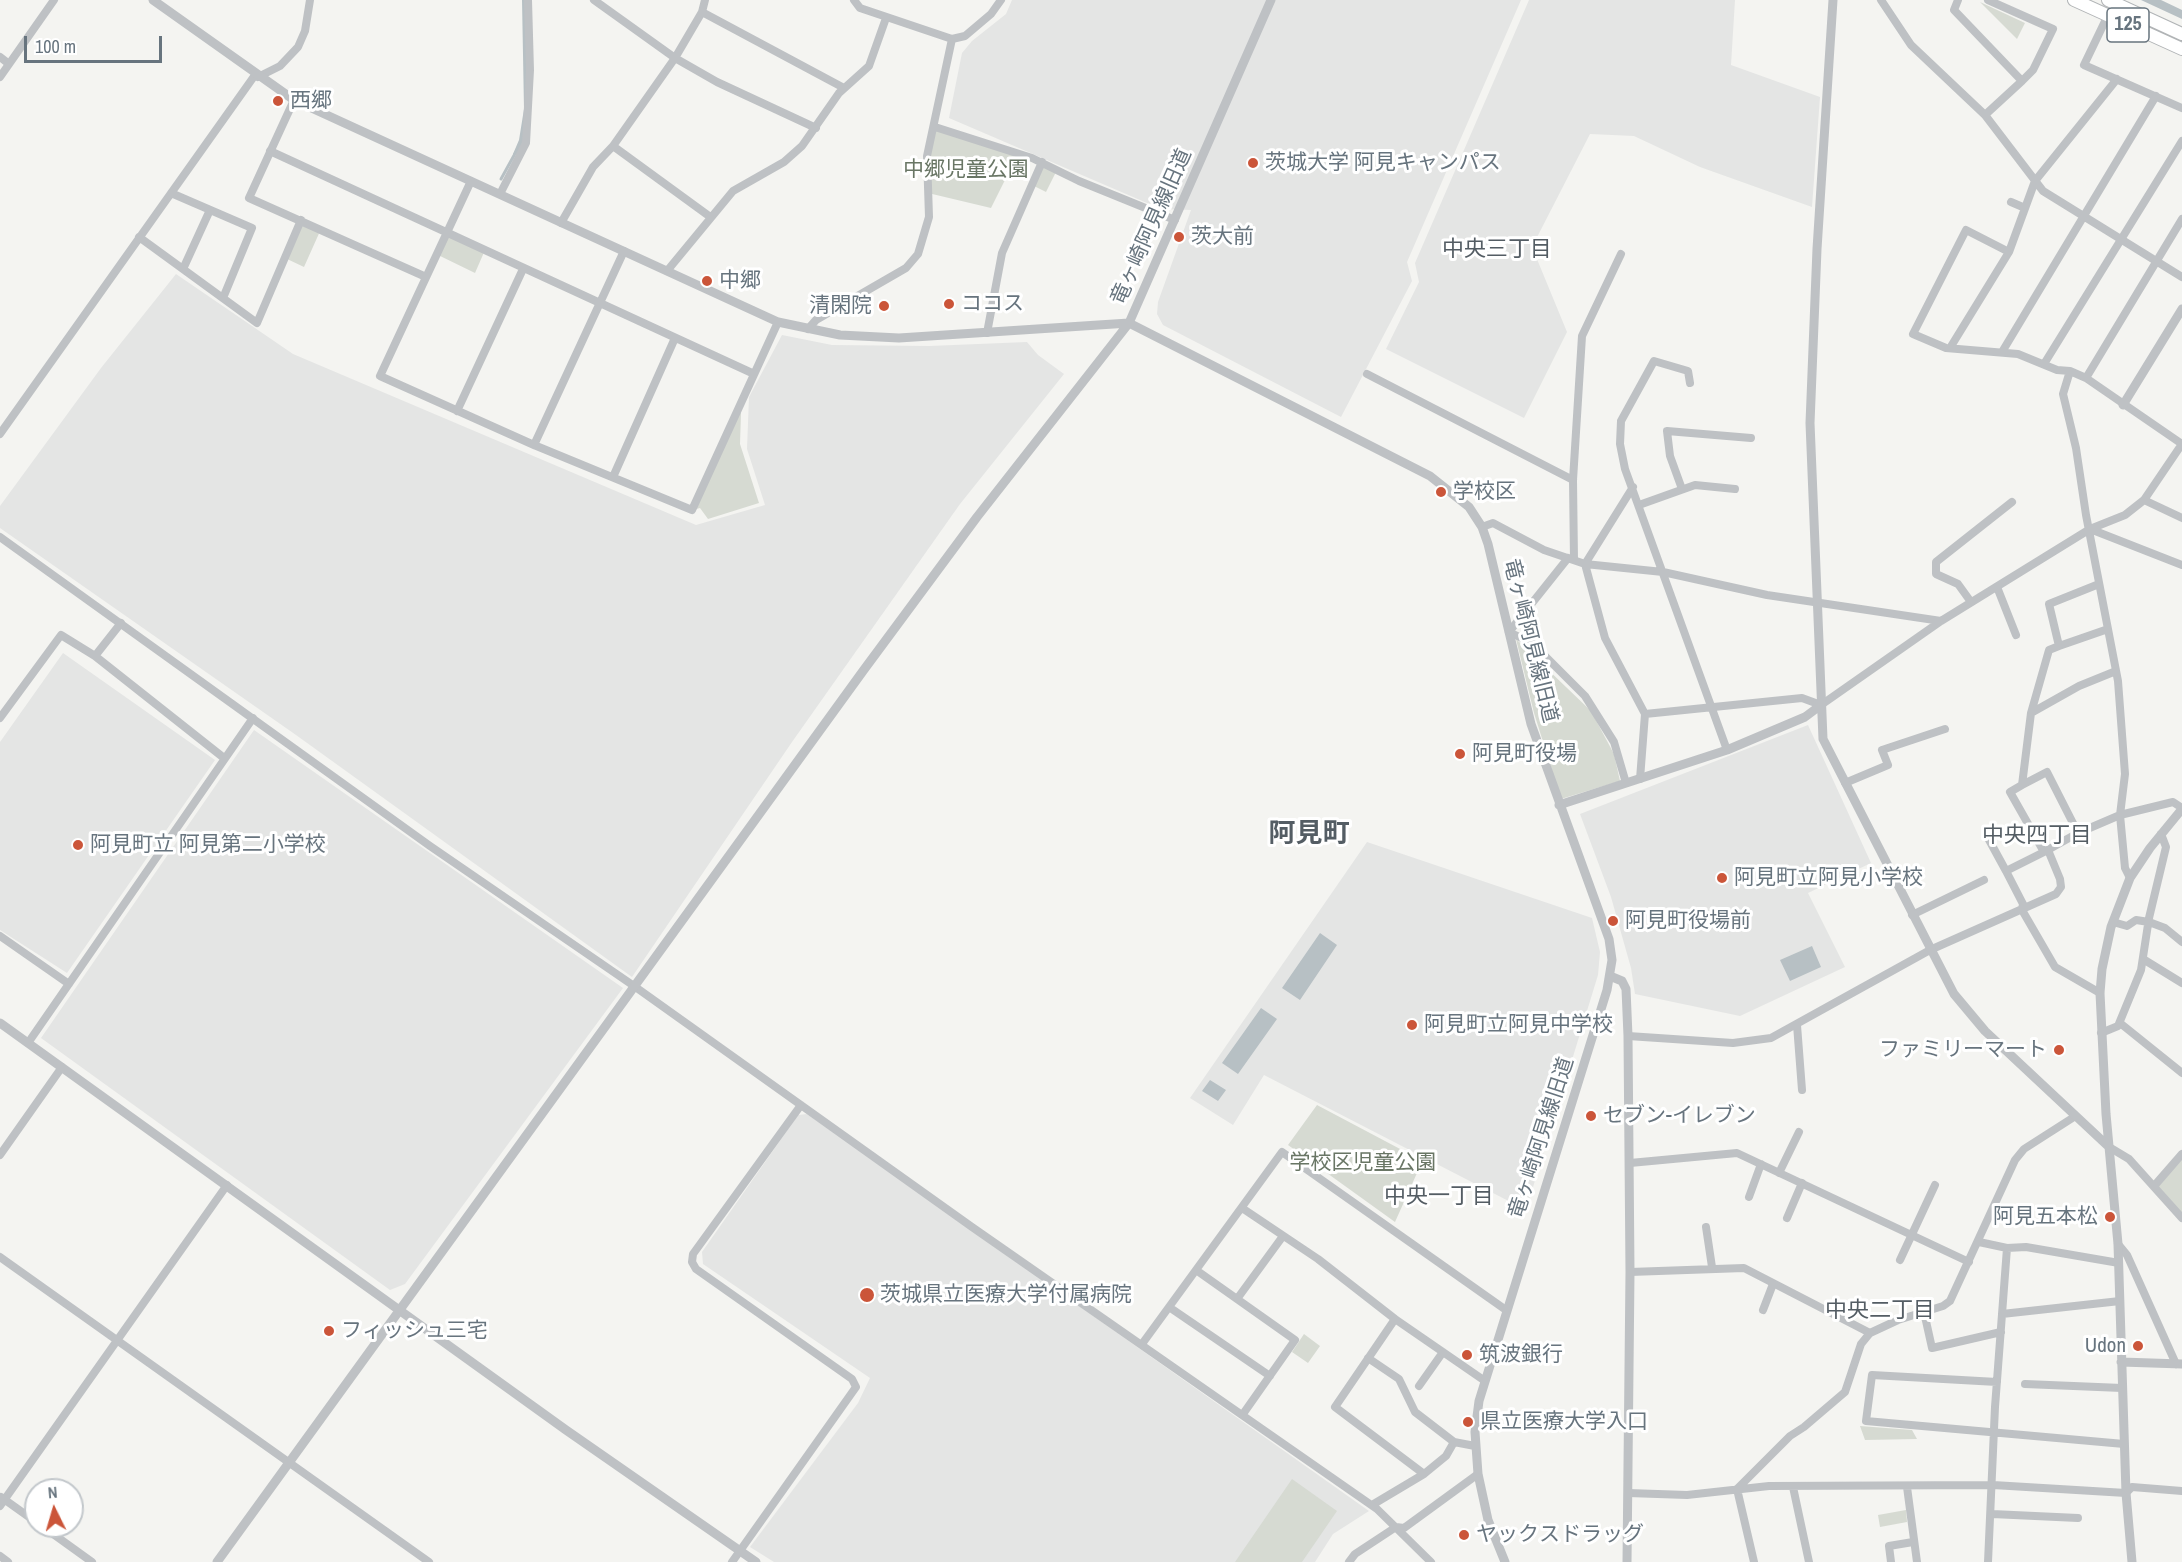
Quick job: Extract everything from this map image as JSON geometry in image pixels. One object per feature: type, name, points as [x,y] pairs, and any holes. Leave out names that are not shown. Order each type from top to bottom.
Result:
[{"type":"highway","name":"125","points":[[2074,0],[2182,49]]},
{"type":"highway","name":"125","points":[[2108,0],[2182,34]]},
{"type":"street","points":[[0,77],[54,0]]},
{"type":"street","points":[[153,0],[257,76],[294,100],[778,322],[808,329],[872,337],[987,333],[1129,322]]},
{"type":"street","points":[[0,434],[139,237],[257,76],[280,66],[298,47],[304,32],[310,0]]},
{"type":"street","points":[[500,194],[526,143],[530,70],[528,0]]},
{"type":"street","points":[[594,0],[675,58],[717,82],[816,128]]},
{"type":"street","points":[[561,223],[593,167],[613,146],[675,58],[702,12],[705,0]]},
{"type":"street","points":[[854,0],[860,8],[952,39],[965,36],[991,14],[1002,0]]},
{"type":"street","name":"竜ヶ崎阿見線旧道","points":[[1271,0],[1129,322],[1430,476],[1469,507],[1482,527],[1531,724],[1609,939],[1612,960],[1610,976],[1506,1310],[1476,1419],[1475,1446],[1478,1474],[1493,1534],[1505,1562]]},
{"type":"street","points":[[1833,0],[1817,249],[1810,423],[1823,739],[1954,994],[1970,1014],[2074,1117],[2109,1147],[2129,1159],[2155,1185],[2182,1218]]},
{"type":"street","points":[[1881,0],[1911,45],[1985,116],[2043,190],[2182,277]]},
{"type":"street","points":[[1958,0],[1954,10],[2022,81]]},
{"type":"street","points":[[1985,116],[2033,70],[2053,29],[1988,0]]},
{"type":"street","points":[[702,12],[844,88]]},
{"type":"street","points":[[2108,15],[2084,65],[2182,108]]},
{"type":"street","points":[[667,271],[709,216],[733,191],[784,162],[816,128],[844,88],[869,66],[886,18]]},
{"type":"street","points":[[808,329],[816,320],[906,268],[918,254],[929,217],[927,156],[952,39]]},
{"type":"street","points":[[0,57],[9,64]]},
{"type":"street","points":[[1950,348],[2009,252],[2035,181],[2117,79]]},
{"type":"street","points":[[2001,352],[2156,96]]},
{"type":"street","points":[[294,100],[249,198],[426,277]]},
{"type":"street","points":[[935,127],[1041,162],[1079,181],[1175,220]]},
{"type":"street","points":[[2044,364],[2182,141]]},
{"type":"street","points":[[613,146],[709,216]]},
{"type":"street","points":[[270,151],[752,374]]},
{"type":"street","points":[[987,333],[1002,253],[1041,162]]},
{"type":"street","points":[[471,181],[380,376],[534,445],[692,510],[752,374],[778,322]]},
{"type":"street","points":[[171,193],[252,228],[223,298]]},
{"type":"street","points":[[2011,202],[2025,208]]},
{"type":"street","points":[[183,269],[210,210]]},
{"type":"street","points":[[2086,378],[2182,219]]},
{"type":"street","points":[[139,237],[257,323],[302,220]]},
{"type":"street","points":[[1559,805],[1727,750],[1805,717],[1941,621],[2090,529],[2125,515],[2144,500],[2182,443],[2086,378],[2070,371],[2057,370],[2018,354],[1934,345],[1913,333],[1966,230],[2009,252]]},
{"type":"street","points":[[534,445],[624,251]]},
{"type":"street","points":[[1621,254],[1582,336],[1573,480],[1571,559],[1509,632],[1532,643],[1585,696],[1614,742],[1626,783]]},
{"type":"street","points":[[457,411],[523,269]]},
{"type":"street","points":[[2123,405],[2182,309]]},
{"type":"street","points":[[217,1562],[969,527],[1129,322]]},
{"type":"street","points":[[613,477],[675,338]]},
{"type":"street","points":[[1690,383],[1689,371],[1654,361],[1627,406],[1621,421],[1620,444],[1639,505],[1710,708],[1727,750]]},
{"type":"street","points":[[2070,371],[2063,394],[2076,448],[2086,515],[2116,671],[2125,774],[2120,815],[2125,868],[2130,878]]},
{"type":"street","points":[[1367,374],[1573,480]]},
{"type":"street","points":[[1682,489],[1670,456],[1667,431],[1751,438]]},
{"type":"street","points":[[1639,505],[1695,485],[1735,489]]},
{"type":"street","points":[[1633,487],[1585,564],[1605,638],[1645,714],[1640,779]]},
{"type":"street","points":[[2144,500],[2182,518]]},
{"type":"street","points":[[1971,602],[1958,584],[1936,574],[1936,561],[2012,502]]},
{"type":"street","points":[[1482,527],[1493,523],[1544,550],[1585,564],[1663,572],[1767,595],[1941,621]]},
{"type":"street","points":[[2090,529],[2182,565]]},
{"type":"street","points":[[0,537],[430,846],[634,986],[1372,1505],[1431,1562]]},
{"type":"street","points":[[2059,646],[2049,604],[2099,584]]},
{"type":"street","points":[[1997,586],[2016,635]]},
{"type":"street","points":[[95,656],[121,623]]},
{"type":"street","points":[[2022,785],[2031,713],[2049,650],[2108,630]]},
{"type":"street","points":[[0,718],[61,635],[95,656],[224,758]]},
{"type":"street","points":[[2031,713],[2079,686],[2116,671]]},
{"type":"street","points":[[1645,714],[1803,698],[1821,705]]},
{"type":"street","points":[[28,1043],[253,718]]},
{"type":"street","points":[[1845,783],[1888,765],[1882,750],[1945,729]]},
{"type":"street","points":[[1628,1036],[1733,1043],[1771,1038],[1930,950],[2056,894],[2061,887],[2046,851],[2010,792],[2047,772],[2078,833]]},
{"type":"street","points":[[2006,871],[2078,833],[2120,815],[2173,802],[2182,809],[2130,878],[2112,922],[2102,969],[2100,993],[2109,1147],[2118,1244],[2126,1493],[2132,1562]]},
{"type":"street","points":[[2101,1033],[2120,1023],[2141,970],[2166,847],[2161,834]]},
{"type":"street","points":[[1988,838],[2023,904],[2022,910],[2055,967],[2100,993]]},
{"type":"street","points":[[1912,915],[1983,880]]},
{"type":"street","points":[[2112,922],[2127,926],[2136,920],[2149,922],[2165,928],[2181,941]]},
{"type":"street","points":[[0,936],[69,984]]},
{"type":"street","points":[[2143,959],[2182,983]]},
{"type":"street","points":[[1610,976],[1624,984],[1628,1036],[1630,1272],[1627,1562]]},
{"type":"street","points":[[0,1023],[756,1562]]},
{"type":"street","points":[[2120,1023],[2182,1073]]},
{"type":"street","points":[[1797,1025],[1803,1090]]},
{"type":"street","points":[[0,1155],[62,1067]]},
{"type":"street","points":[[732,1562],[856,1387],[852,1379],[696,1269],[692,1262],[693,1254],[801,1105]]},
{"type":"street","points":[[1737,1489],[1790,1436],[1845,1392],[1860,1344],[1870,1333],[1898,1320],[1943,1306],[1950,1301],[1970,1262],[2015,1160],[2024,1149],[2074,1117]]},
{"type":"street","points":[[1779,1173],[1799,1132]]},
{"type":"street","points":[[1142,1344],[1282,1152],[1506,1310]]},
{"type":"street","points":[[1630,1163],[1737,1153],[1970,1262]]},
{"type":"street","points":[[2155,1185],[2182,1156]]},
{"type":"street","points":[[1749,1197],[1761,1164]]},
{"type":"street","points":[[1786,1218],[1802,1184]]},
{"type":"street","points":[[24,1514],[1,1500],[118,1341],[227,1185]]},
{"type":"street","points":[[1900,1260],[1935,1185]]},
{"type":"street","points":[[1242,1208],[1318,1259],[1395,1319],[1485,1381]]},
{"type":"street","points":[[1706,1227],[1712,1268]]},
{"type":"street","points":[[1237,1299],[1283,1236]]},
{"type":"street","points":[[1979,1242],[2007,1248],[2026,1247],[2119,1263]]},
{"type":"street","points":[[2118,1244],[2127,1255],[2179,1364],[2121,1362]]},
{"type":"street","points":[[1988,1562],[1994,1485],[1997,1382],[2007,1248]]},
{"type":"street","points":[[0,1257],[429,1562]]},
{"type":"street","points":[[1630,1272],[1743,1268],[1870,1333]]},
{"type":"street","points":[[1196,1270],[1295,1340],[1244,1414]]},
{"type":"street","points":[[1763,1310],[1773,1284]]},
{"type":"street","points":[[2002,1314],[2120,1301]]},
{"type":"street","points":[[1169,1307],[1270,1376]]},
{"type":"street","points":[[1924,1312],[1932,1348],[2001,1332]]},
{"type":"street","points":[[1395,1319],[1335,1407],[1424,1474]]},
{"type":"street","points":[[1419,1386],[1443,1352]]},
{"type":"street","points":[[1368,1358],[1399,1379],[1415,1412],[1454,1442],[1475,1446]]},
{"type":"street","points":[[1997,1382],[1872,1375],[1866,1421],[2124,1444]]},
{"type":"street","points":[[2025,1384],[2122,1388]]},
{"type":"street","points":[[1372,1505],[1424,1474],[1446,1456],[1454,1442]]},
{"type":"street","points":[[1349,1562],[1355,1554],[1396,1527],[1404,1528],[1478,1474]]},
{"type":"street","points":[[1628,1493],[1687,1495],[1793,1486],[1994,1485],[2126,1493],[2132,1487],[2182,1491]]},
{"type":"street","points":[[1793,1486],[1809,1562]]},
{"type":"street","points":[[1907,1487],[1917,1562]]},
{"type":"street","points":[[1737,1489],[1754,1562]]},
{"type":"street","points":[[1992,1514],[2078,1518]]},
{"type":"street","points":[[59,1538],[92,1562]]},
{"type":"street","points":[[1891,1562],[1889,1546],[1913,1542]]},
{"type":"street","points":[[0,1556],[8,1562]]},
{"type":"shaded area","points":[[522,0],[527,0],[528,73],[524,141],[518,155],[513,154],[519,140],[524,109]]},
{"type":"shaded area","name":"茨城大学 阿見キャンパス","points":[[1012,0],[1521,0],[1407,262],[1412,281],[1341,417],[1163,325],[1157,314],[1158,302],[1191,210],[1161,209],[949,118],[962,53],[972,41],[1006,14]]},
{"type":"shaded area","points":[[1529,0],[1735,0],[1731,65],[1820,97],[1812,207],[1700,167],[1634,136],[1590,134],[1532,247],[1567,332],[1524,418],[1386,349],[1419,282],[1415,263]]},
{"type":"shaded area","points":[[2141,0],[2161,0],[2182,10],[2182,19]]},
{"type":"shaded area","points":[[176,274],[293,354],[696,525],[765,505],[747,449],[749,397],[782,335],[832,345],[929,346],[1027,342],[1038,355],[1064,374],[960,504],[792,742],[632,977],[296,735],[0,528],[0,506],[101,368]]},
{"type":"shaded area","name":"阿見町立 阿見第二小学校","points":[[63,653],[215,760],[67,973],[0,930],[0,742]]},
{"type":"shaded area","name":"阿見町立阿見小学校","points":[[1808,725],[1871,863],[1808,893],[1845,967],[1740,1016],[1635,994],[1631,968],[1611,897],[1580,814]]},
{"type":"shaded area","points":[[254,730],[623,988],[405,1284],[390,1290],[41,1038]]},
{"type":"shaded area","name":"阿見町立阿見中学校","points":[[1367,842],[1592,918],[1600,952],[1598,975],[1526,1210],[1264,1075],[1233,1125],[1190,1098]]},
{"type":"shaded area","points":[[1320,933],[1337,945],[1300,1000],[1282,988]]},
{"type":"shaded area","points":[[1812,946],[1821,967],[1790,981],[1780,960]]},
{"type":"shaded area","points":[[1261,1008],[1277,1019],[1238,1074],[1222,1063]]},
{"type":"shaded area","points":[[1210,1080],[1226,1090],[1218,1101],[1202,1091]]},
{"type":"shaded area","points":[[807,1114],[1369,1511],[1333,1534],[1315,1562],[774,1562],[750,1547],[858,1403],[870,1378],[703,1264],[702,1252],[798,1115]]},
{"type":"green space","points":[[1980,2],[2025,23],[2017,39]]},
{"type":"green space","name":"中郷児童公園","points":[[935,127],[1018,154],[991,208],[928,193],[927,156]]},
{"type":"green space","points":[[1042,162],[1057,170],[1046,192],[1032,185]]},
{"type":"green space","points":[[301,220],[321,229],[304,267],[285,258]]},
{"type":"green space","points":[[446,232],[485,250],[475,273],[436,254]]},
{"type":"green space","points":[[736,412],[741,413],[740,444],[759,503],[708,519],[700,508],[693,510]]},
{"type":"green space","points":[[1516,639],[1591,711],[1614,754],[1620,781],[1561,799],[1534,713]]},
{"type":"green space","name":"学校区児童公園","points":[[1317,1105],[1402,1150],[1397,1161],[1417,1173],[1395,1222],[1288,1145]]},
{"type":"green space","points":[[2182,1156],[2182,1218],[2155,1185]]},
{"type":"green space","points":[[1304,1334],[1320,1346],[1308,1363],[1292,1352]]},
{"type":"green space","points":[[1860,1426],[1912,1430],[1917,1439],[1865,1440]]},
{"type":"green space","points":[[1292,1479],[1337,1511],[1302,1562],[1235,1562]]},
{"type":"green space","points":[[1906,1510],[1907,1522],[1880,1527],[1878,1515]]},
{"type":"waterway","points":[[501,179],[517,150]]},
{"type":"place","name":"西郷","points":[[278,101]]},
{"type":"place","name":"茨城大学 阿見キャンパス","points":[[1253,163]]},
{"type":"place","name":"茨大前","points":[[1179,237]]},
{"type":"place","name":"中郷","points":[[707,281]]},
{"type":"place","name":"ココス","points":[[949,304]]},
{"type":"place","name":"清閑院","points":[[884,306]]},
{"type":"place","name":"学校区","points":[[1441,492]]},
{"type":"place","name":"阿見町役場","points":[[1460,754]]},
{"type":"place","name":"阿見町立 阿見第二小学校","points":[[78,845]]},
{"type":"place","name":"阿見町立阿見小学校","points":[[1722,878]]},
{"type":"place","name":"阿見町役場前","points":[[1613,921]]},
{"type":"place","name":"阿見町立阿見中学校","points":[[1412,1025]]},
{"type":"place","name":"ファミリーマート","points":[[2059,1050]]},
{"type":"place","name":"セブン-イレブン","points":[[1591,1116]]},
{"type":"place","name":"阿見五本松","points":[[2110,1217]]},
{"type":"place","name":"茨城県立医療大学付属病院","points":[[867,1295]]},
{"type":"place","name":"フィッシュ三宅","points":[[329,1331]]},
{"type":"place","name":"Udon","points":[[2138,1346]]},
{"type":"place","name":"筑波銀行","points":[[1467,1355]]},
{"type":"place","name":"県立医療大学入口","points":[[1468,1422]]},
{"type":"place","name":"ヤックスドラッグ","points":[[1464,1535]]},
{"type":"district","name":"中央三丁目","points":[[1497,250]]},
{"type":"district","name":"阿見町","points":[[1309,835]]},
{"type":"district","name":"中央四丁目","points":[[2037,836]]},
{"type":"district","name":"中央一丁目","points":[[1439,1197]]},
{"type":"district","name":"中央二丁目","points":[[1880,1311]]}]
